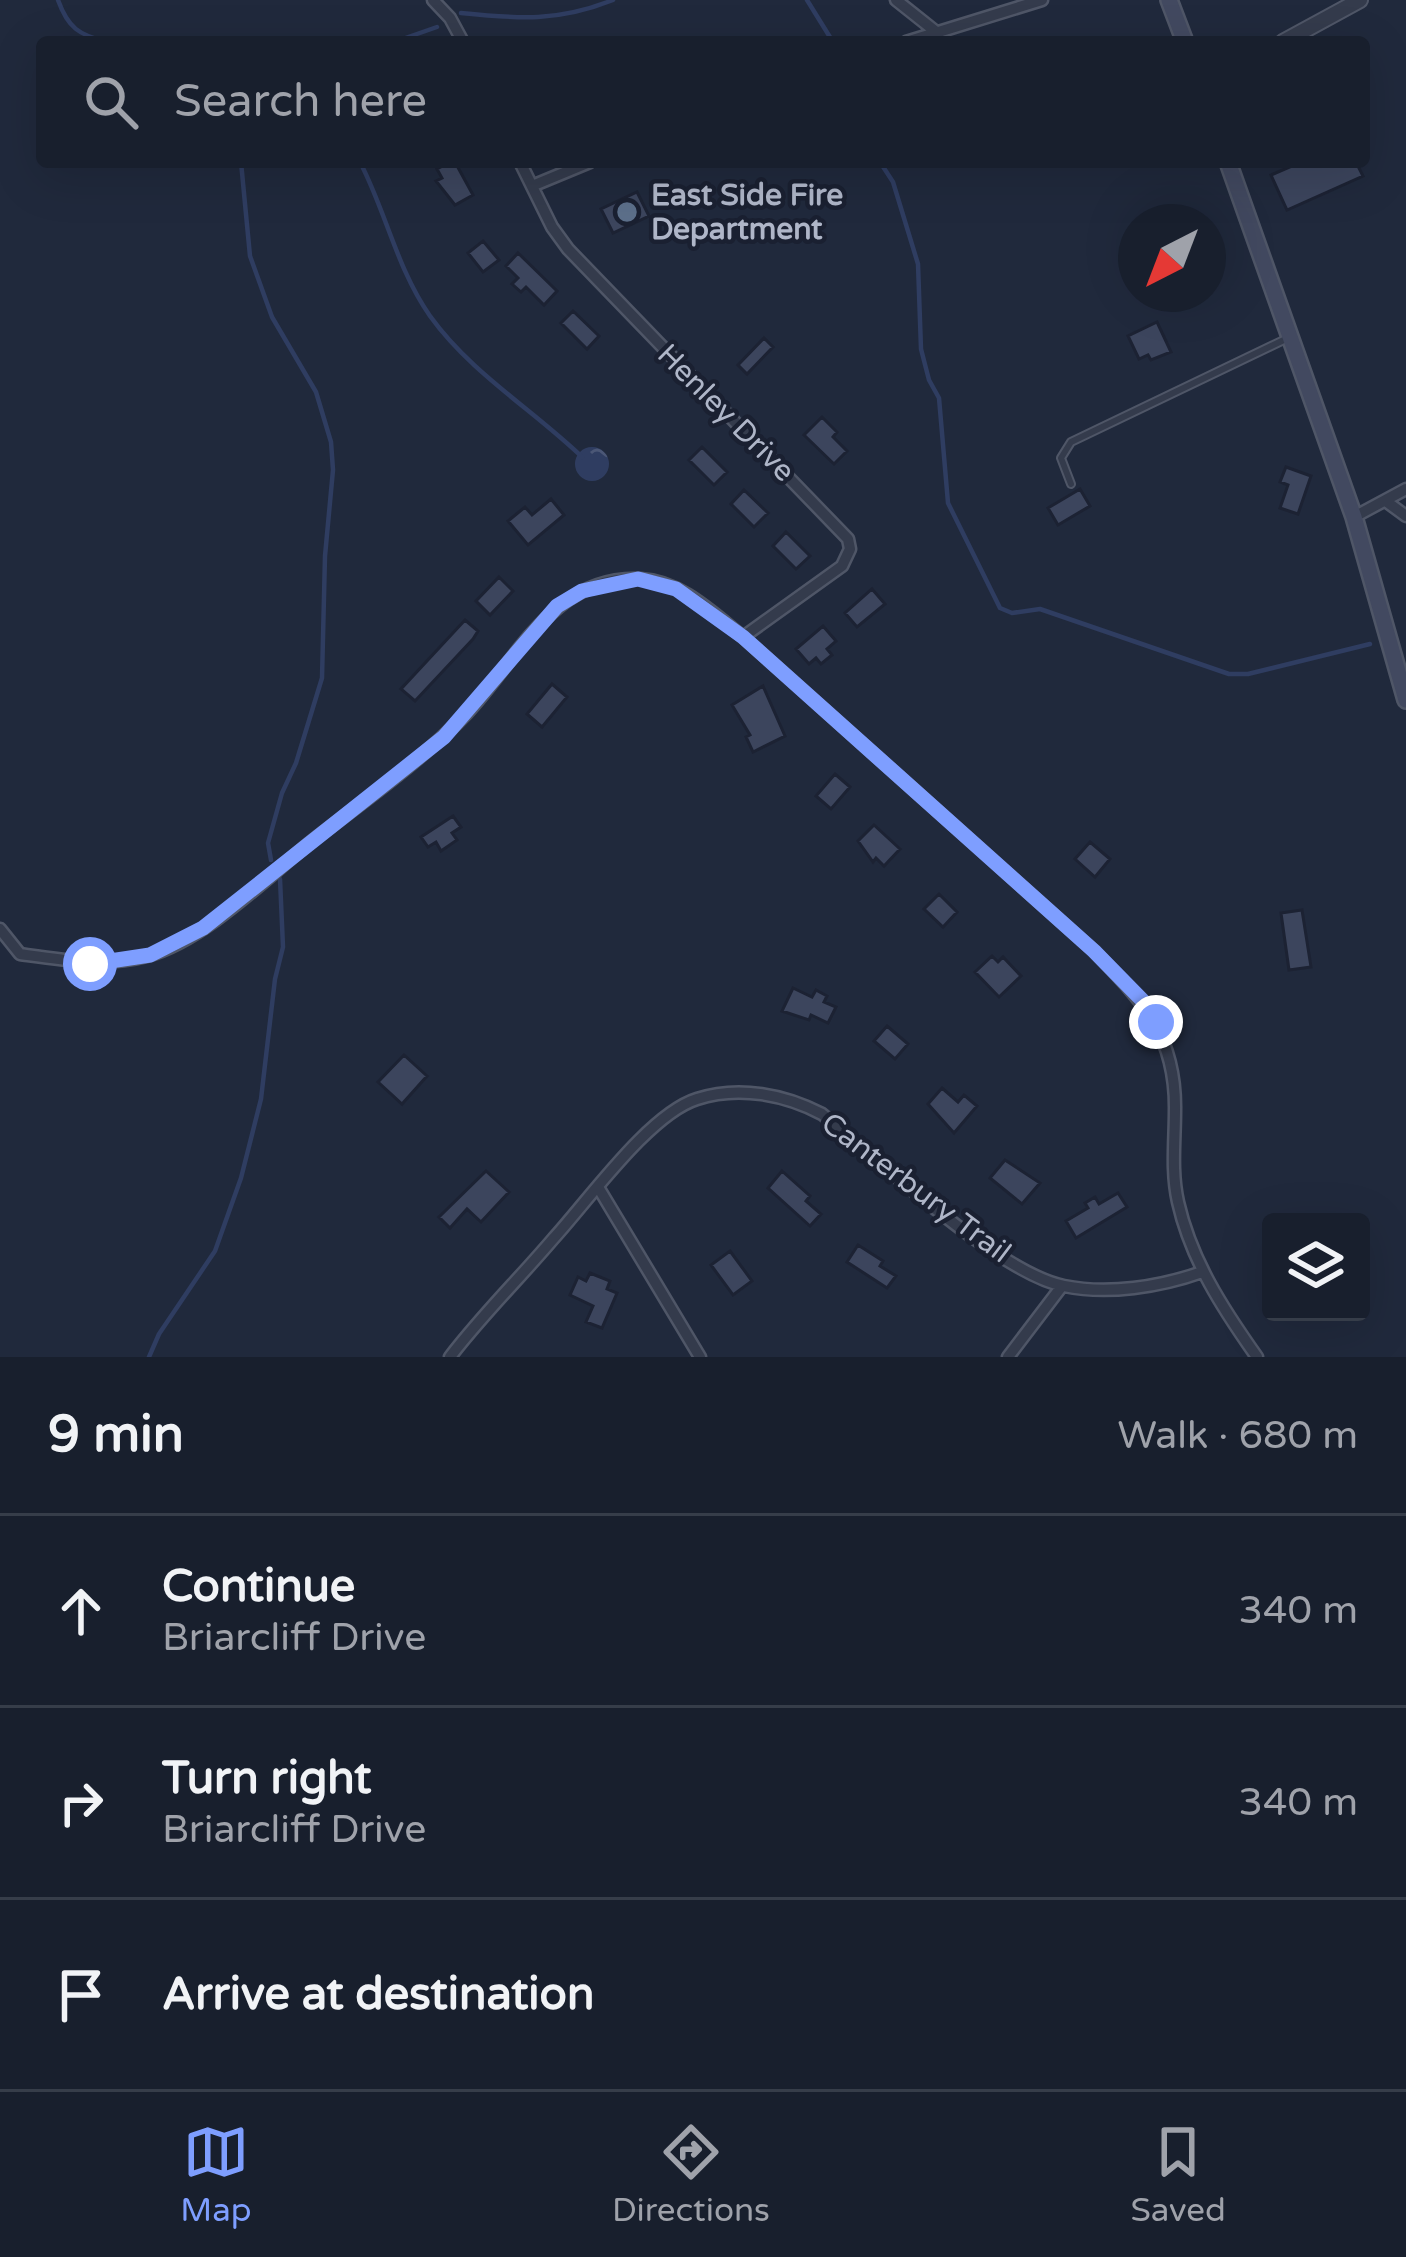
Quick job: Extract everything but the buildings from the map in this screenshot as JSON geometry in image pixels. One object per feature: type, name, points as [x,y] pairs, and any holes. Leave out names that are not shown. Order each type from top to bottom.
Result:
[{"type":"main road","points":[[1169,0],[1182,36]]},
{"type":"main road","points":[[1231,168],[1354,517],[1406,700]]},
{"type":"street","points":[[433,0],[460,36]]},
{"type":"street","points":[[896,0],[935,32]]},
{"type":"street","points":[[923,36],[1042,0]]},
{"type":"street","points":[[1303,36],[1360,0]]},
{"type":"street","name":"Henley Drive","points":[[523,168],[568,250],[848,538],[850,549],[842,566],[743,637]]},
{"type":"street","points":[[532,186],[576,168]]},
{"type":"street","points":[[1354,517],[1406,489]]},
{"type":"street","points":[[1387,502],[1406,516]]},
{"type":"street","points":[[0,929],[20,954],[90,964],[150,955],[203,928],[444,737],[557,606],[582,591],[638,579],[658,582],[703,604],[743,637],[1094,951],[1143,1001],[1167,1044],[1173,1068],[1174,1183],[1186,1232],[1202,1272],[1257,1357]]},
{"type":"street","name":"Canterbury Trail","points":[[450,1357],[598,1186],[656,1126],[696,1099],[770,1094],[795,1100],[822,1114],[1011,1263],[1062,1286],[1102,1290],[1179,1280],[1202,1272]]},
{"type":"street","points":[[598,1186],[700,1357]]},
{"type":"street","points":[[1008,1357],[1062,1286]]},
{"type":"lane","points":[[1071,484],[1061,458],[1071,442],[1291,336]]},
{"type":"water","points":[[592,447],[604,452],[609,464],[604,476],[592,481],[580,476],[575,464],[580,452]]},
{"type":"waterway","points":[[58,0],[76,29],[89,36]]},
{"type":"waterway","points":[[461,13],[538,17],[613,0]]},
{"type":"waterway","points":[[807,0],[829,36]]},
{"type":"waterway","points":[[411,36],[437,27]]},
{"type":"waterway","points":[[242,168],[250,256],[272,317],[316,392],[331,442],[333,470],[322,678],[282,793],[268,843],[271,860]]},
{"type":"waterway","points":[[363,168],[409,279],[430,316],[483,373],[582,457]]},
{"type":"waterway","points":[[884,168],[893,182],[918,264],[921,349],[939,398],[948,503],[1000,608],[1012,613],[1040,609],[1229,674],[1248,674],[1370,644]]},
{"type":"waterway","points":[[149,1357],[159,1334],[215,1251],[241,1178],[261,1099],[283,947],[280,879]]},
{"type":"place","name":"East Side Fire Department","points":[[627,212]]},
{"type":"route","points":[[90,964],[150,955],[203,928],[444,737],[557,606],[582,591],[638,579],[676,589],[743,637],[1094,951],[1143,1001],[1156,1022]]}]
